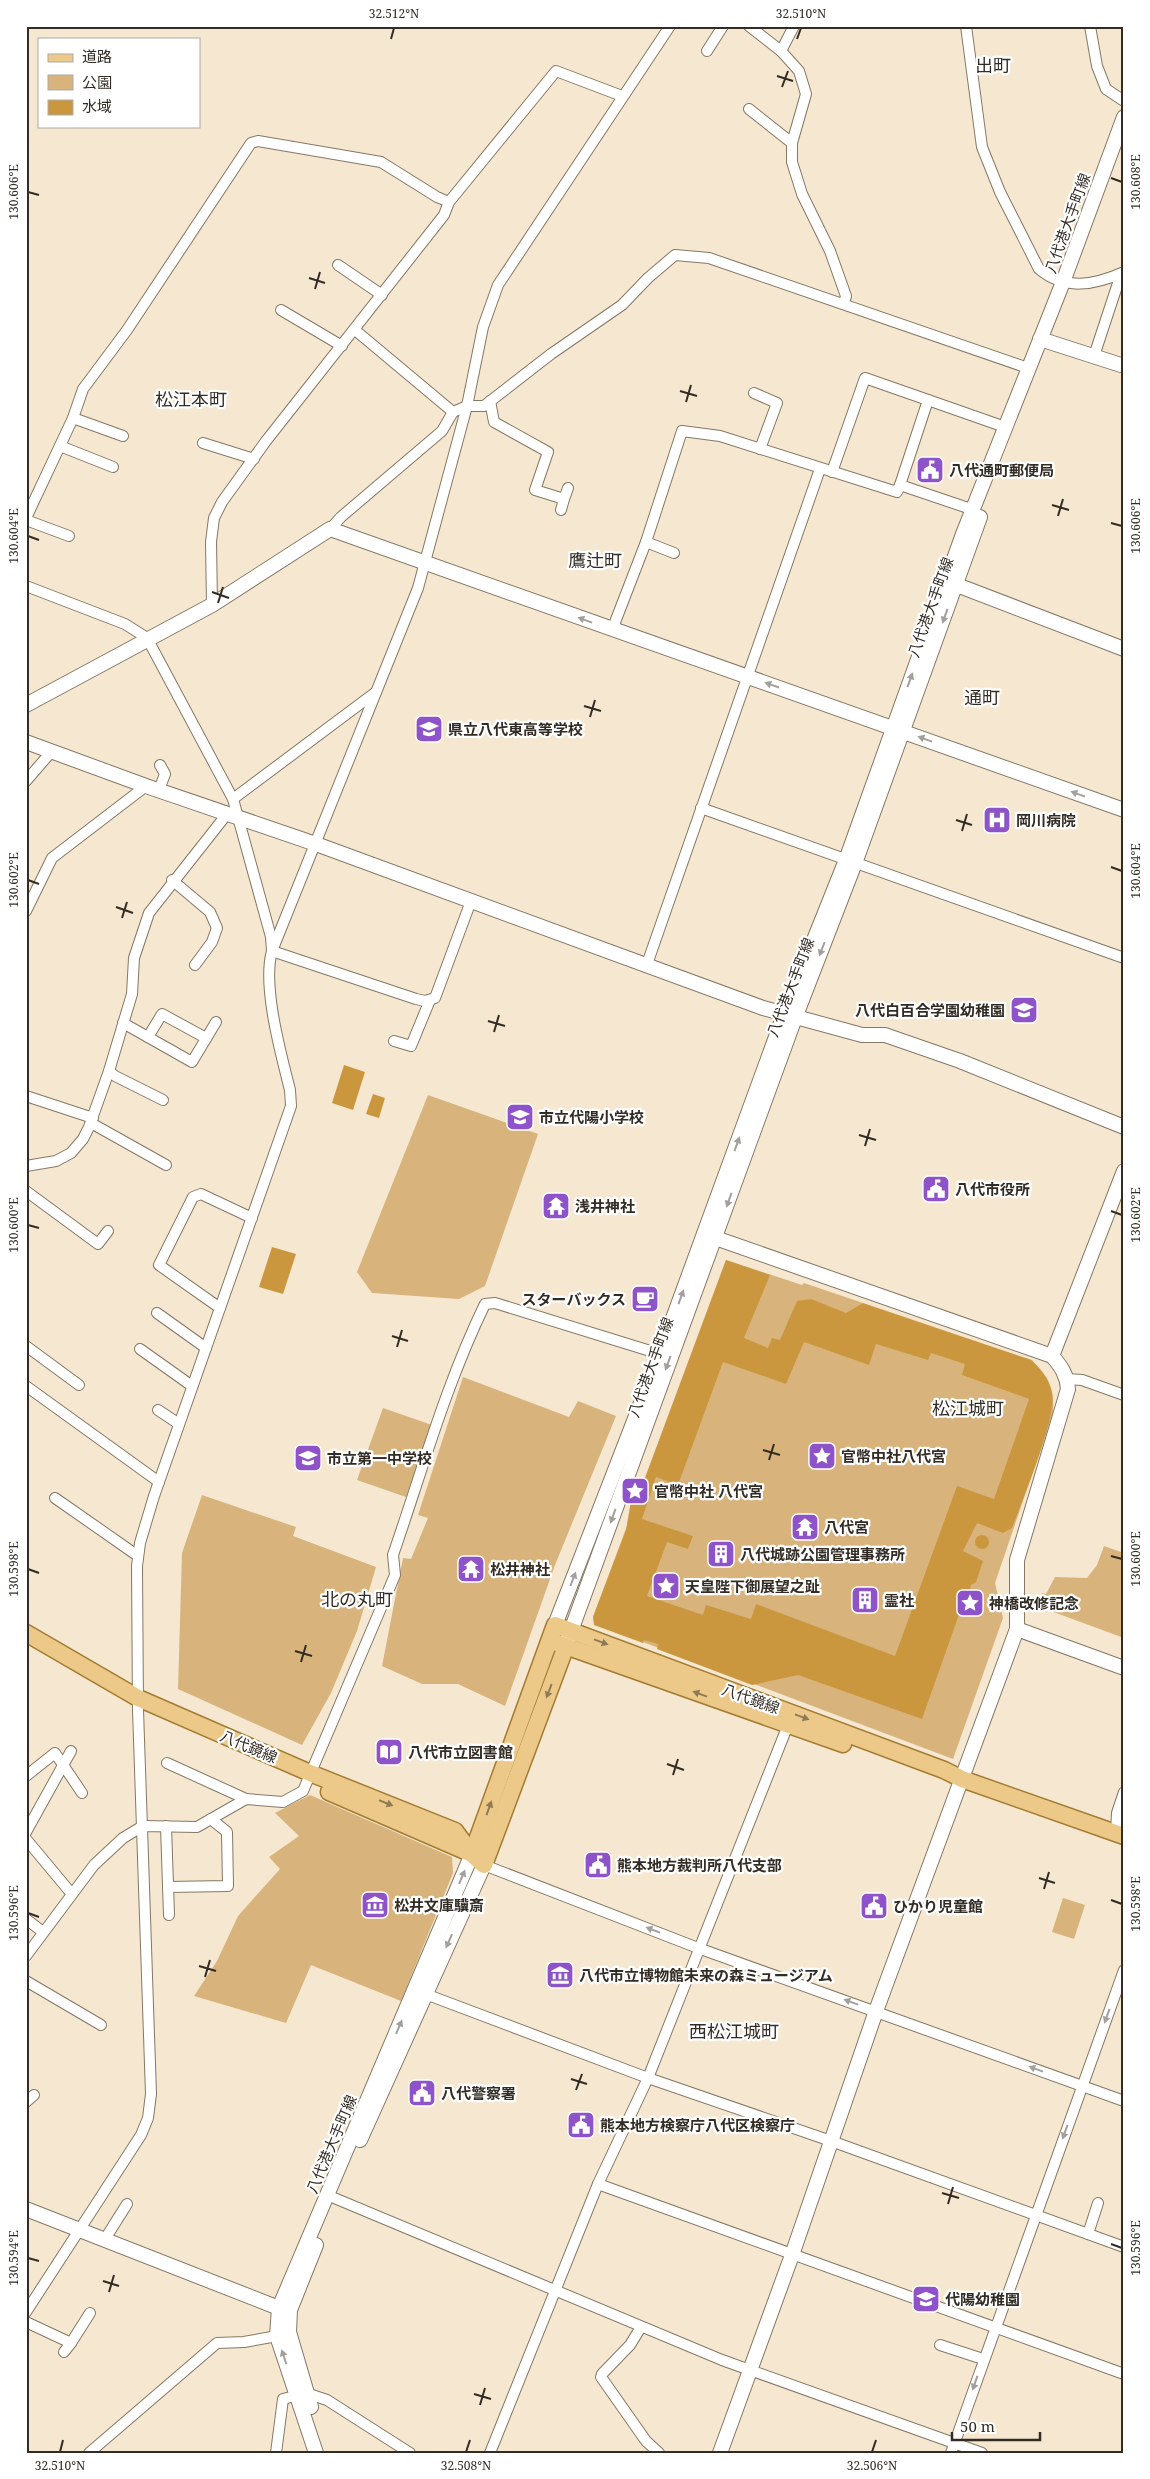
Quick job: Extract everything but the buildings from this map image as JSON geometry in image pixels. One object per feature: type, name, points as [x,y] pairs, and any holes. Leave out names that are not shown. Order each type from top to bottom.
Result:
[{"type":"main road","name":"八代鏡線","points":[[552,1632],[1120,1834]]},
{"type":"main road","points":[[478,1859],[552,1632]]},
{"type":"main road","name":"八代鏡線","points":[[26,1633],[138,1704]]},
{"type":"main road","name":"八代鏡線","points":[[569,1638],[788,1725],[942,1777],[962,1779]]},
{"type":"main road","points":[[478,1859],[569,1638]]},
{"type":"main road","name":"八代鏡線","points":[[26,1646],[138,1704],[309,1777],[478,1859]]},
{"type":"street","points":[[26,2312],[142,2135],[148,2118],[151,2094],[138,1704],[138,1556],[140,1543],[159,1482],[290,1106],[290,1090],[270,991],[269,961],[426,563],[467,406],[483,327],[498,285],[670,26]]},
{"type":"street","points":[[707,51],[723,26]]},
{"type":"street","points":[[748,26],[781,51],[799,71],[806,94],[792,143],[792,162],[802,194],[830,251],[846,296],[844,303]]},
{"type":"street","points":[[781,51],[794,26]]},
{"type":"street","points":[[966,26],[982,147],[1000,192],[1039,269],[1050,278],[1077,285],[1089,284],[1122,273]]},
{"type":"street","points":[[1090,26],[1097,66],[1106,89],[1124,101]]},
{"type":"street","points":[[212,605],[211,542],[214,518],[222,502],[444,215],[450,202],[556,71],[622,96]]},
{"type":"street","points":[[749,109],[792,143]]},
{"type":"street","name":"八代港大手町線","points":[[951,583],[974,510],[1063,282],[1124,117]]},
{"type":"street","points":[[69,536],[26,519],[73,418],[83,388],[128,330],[251,143],[258,141],[381,162],[437,197],[450,202]]},
{"type":"street","points":[[26,705],[147,638],[212,605],[330,529],[341,517],[442,431],[453,412],[467,406],[484,406],[551,354],[622,305],[648,278],[675,255],[709,258],[1028,368]]},
{"type":"street","points":[[338,265],[382,295]]},
{"type":"street","points":[[1094,356],[1122,273]]},
{"type":"street","points":[[281,310],[342,346]]},
{"type":"street","points":[[355,330],[453,412]]},
{"type":"street","points":[[1040,339],[1124,366]]},
{"type":"street","name":"八代港大手町線","points":[[569,1638],[789,1016],[850,862],[951,583],[1035,370],[1040,339]]},
{"type":"street","points":[[832,472],[865,378],[1005,427]]},
{"type":"street","points":[[754,393],[777,403],[760,450]]},
{"type":"street","points":[[612,630],[646,542],[682,431],[720,436],[896,492],[928,400]]},
{"type":"street","points":[[490,401],[494,422],[548,452],[536,490],[563,504],[568,488]]},
{"type":"street","points":[[73,418],[123,436]]},
{"type":"street","points":[[204,442],[254,459]]},
{"type":"street","points":[[60,446],[113,467]]},
{"type":"street","points":[[646,967],[820,469]]},
{"type":"street","points":[[900,485],[974,510]]},
{"type":"street","points":[[330,529],[1124,810]]},
{"type":"street","points":[[646,542],[674,553]]},
{"type":"street","points":[[951,583],[1124,649]]},
{"type":"street","points":[[26,586],[125,624],[147,638],[233,799],[232,815],[271,937],[272,951]]},
{"type":"street","points":[[233,799],[376,692]]},
{"type":"street","points":[[26,742],[152,788],[316,844],[646,967],[789,1016],[862,1035],[885,1035],[960,1061],[1124,1127]]},
{"type":"street","points":[[26,782],[52,751]]},
{"type":"street","points":[[26,911],[52,858],[152,788],[165,774],[160,765]]},
{"type":"street","points":[[701,808],[1124,958]]},
{"type":"street","points":[[26,1166],[56,1161],[71,1153],[83,1139],[92,1121],[109,1071],[132,994],[134,958],[149,912],[172,880],[232,815]]},
{"type":"street","points":[[172,880],[210,912],[217,928],[212,942],[195,964]]},
{"type":"street","points":[[272,951],[416,1000],[430,1000],[435,998],[471,901]]},
{"type":"street","points":[[394,1042],[411,1046],[430,1000]]},
{"type":"street","points":[[148,1037],[162,1014],[206,1038]]},
{"type":"street","points":[[123,1023],[192,1062],[216,1022]]},
{"type":"street","points":[[109,1071],[115,1076],[163,1100]]},
{"type":"street","points":[[26,1096],[92,1121],[166,1165]]},
{"type":"street","points":[[1052,1356],[1123,1174]]},
{"type":"street","points":[[26,1191],[98,1244],[108,1231]]},
{"type":"street","points":[[220,1308],[159,1265],[193,1197],[201,1194],[252,1218]]},
{"type":"street","points":[[710,1236],[1052,1356],[1061,1366],[1067,1379],[1066,1400],[1017,1560],[1017,1629],[876,2011],[752,2370],[720,2453]]},
{"type":"street","name":"八代港大手町線","points":[[552,1632],[660,1354],[710,1236]]},
{"type":"street","points":[[167,1763],[246,1800],[283,1802],[303,1791],[395,1575],[393,1555],[436,1432],[453,1376],[485,1304],[495,1302],[660,1354]]},
{"type":"street","points":[[157,1313],[206,1348]]},
{"type":"street","points":[[26,1346],[79,1385]]},
{"type":"street","points":[[140,1349],[192,1386]]},
{"type":"street","points":[[1067,1379],[1082,1380],[1124,1395]]},
{"type":"street","points":[[26,1386],[159,1482]]},
{"type":"street","points":[[158,1410],[179,1424]]},
{"type":"street","points":[[55,1498],[138,1556]]},
{"type":"street","points":[[1017,1629],[1124,1668]]},
{"type":"street","points":[[490,2453],[553,2290],[598,2184],[648,2078],[788,1725]]},
{"type":"street","points":[[26,1832],[71,1751]]},
{"type":"street","points":[[26,1776],[55,1753],[82,1793]]},
{"type":"street","points":[[1120,1834],[1117,1813],[1124,1792]]},
{"type":"street","points":[[26,1956],[71,1894],[101,1858],[123,1838],[143,1826],[197,1827],[246,1800]]},
{"type":"street","points":[[168,1887],[228,1886],[227,1832],[211,1819]]},
{"type":"street","points":[[166,1826],[169,1915]]},
{"type":"street","points":[[26,1839],[71,1894]]},
{"type":"street","points":[[478,1859],[698,1948],[1124,2101]]},
{"type":"street","name":"八代港大手町線","points":[[326,2453],[278,2336],[279,2308],[330,2197],[478,1859]]},
{"type":"street","points":[[26,1919],[43,1932]]},
{"type":"street","points":[[953,2448],[1034,2216],[1124,1970]]},
{"type":"street","points":[[26,1981],[101,2025]]},
{"type":"street","points":[[420,1992],[648,2078],[831,2141],[1124,2247]]},
{"type":"street","points":[[598,2184],[1124,2374]]},
{"type":"street","points":[[330,2197],[752,2370],[953,2448],[982,2453]]},
{"type":"street","name":"八代港大手町線","points":[[316,2453],[301,2394],[289,2332],[290,2310],[330,2197]]},
{"type":"street","points":[[1088,2234],[1098,2203]]},
{"type":"street","points":[[105,2239],[127,2204]]},
{"type":"street","points":[[26,2209],[279,2308]]},
{"type":"street","points":[[64,2352],[90,2313]]},
{"type":"street","points":[[26,2322],[71,2343]]},
{"type":"street","points":[[641,2326],[630,2345],[601,2377],[646,2441],[659,2453]]},
{"type":"street","points":[[88,2453],[217,2343],[244,2342],[278,2336]]},
{"type":"street","points":[[940,2345],[983,2359]]},
{"type":"street","points":[[276,2453],[283,2399],[301,2394],[327,2400],[410,2453]]},
{"type":"green space","points":[[428,1095],[538,1134],[485,1286],[459,1299],[372,1293],[357,1272]]},
{"type":"green space","points":[[726,1260],[802,1285],[804,1283],[863,1303],[861,1305],[1032,1360],[1049,1384],[1053,1397],[1053,1413],[995,1583],[1003,1618],[953,1759],[595,1624],[593,1617]]},
{"type":"green space","points":[[463,1377],[569,1417],[578,1401],[616,1416],[555,1565],[505,1706],[458,1684],[422,1684],[382,1666],[403,1558],[411,1559],[428,1518],[418,1515]]},
{"type":"green space","points":[[383,1408],[432,1425],[406,1497],[357,1480]]},
{"type":"green space","points":[[202,1495],[296,1527],[293,1536],[376,1567],[357,1631],[331,1693],[302,1745],[178,1689],[182,1553]]},
{"type":"green space","points":[[1104,1546],[1124,1553],[1124,1638],[1037,1606],[1042,1593],[1046,1594],[1055,1577],[1087,1578],[1097,1565]]},
{"type":"green space","points":[[310,1795],[452,1857],[453,1873],[401,2001],[311,1965],[286,2023],[194,1996],[217,1961],[238,1916],[280,1869],[269,1857],[299,1836],[275,1813]]},
{"type":"green space","points":[[1063,1898],[1085,1905],[1074,1939],[1052,1932]]},
{"type":"water","points":[[344,1065],[365,1072],[353,1110],[332,1103]]},
{"type":"water","points":[[373,1094],[385,1098],[379,1118],[366,1114]]},
{"type":"water","points":[[272,1247],[296,1254],[283,1294],[259,1287]]},
{"type":"water","points":[[726,1260],[770,1275],[744,1338],[768,1348],[772,1338],[780,1340],[797,1301],[811,1299],[846,1313],[863,1303],[1031,1360],[1044,1374],[1052,1392],[1050,1420],[1045,1438],[1012,1528],[1003,1533],[977,1523],[963,1551],[983,1561],[976,1582],[971,1585],[965,1610],[961,1609],[922,1719],[798,1675],[752,1685],[657,1649],[658,1644],[644,1640],[643,1643],[594,1625],[593,1617],[626,1530],[632,1495],[640,1492]],"holes":[[[804,1342],[869,1365],[876,1344],[928,1360],[931,1353],[965,1364],[962,1375],[1029,1399],[994,1499],[957,1486],[895,1656],[756,1604],[751,1619],[706,1605],[703,1615],[647,1596],[667,1542],[688,1549],[693,1536],[642,1519],[656,1477],[678,1485],[723,1362],[786,1384]]]},
{"type":"water","points":[[982,1535],[987,1537],[989,1542],[987,1547],[982,1549],[977,1547],[975,1542],[977,1537]]},
{"type":"place","name":"八代通町郵便局","points":[[930,470]]},
{"type":"place","name":"県立八代東高等学校","points":[[429,729]]},
{"type":"place","name":"岡川病院","points":[[997,820]]},
{"type":"place","name":"八代白百合学園幼稚園","points":[[1024,1010]]},
{"type":"place","name":"市立代陽小学校","points":[[520,1117]]},
{"type":"place","name":"八代市役所","points":[[936,1189]]},
{"type":"place","name":"浅井神社","points":[[556,1206]]},
{"type":"place","name":"スターバックス","points":[[645,1299]]},
{"type":"place","name":"官幣中社八代宮","points":[[822,1456]]},
{"type":"place","name":"市立第一中学校","points":[[308,1458]]},
{"type":"place","name":"官幣中社 八代宮","points":[[635,1491]]},
{"type":"place","name":"八代宮","points":[[805,1527]]},
{"type":"place","name":"八代城跡公園管理事務所","points":[[721,1554]]},
{"type":"place","name":"松井神社","points":[[471,1569]]},
{"type":"place","name":"天皇陛下御展望之趾","points":[[666,1586]]},
{"type":"place","name":"霊社","points":[[865,1600]]},
{"type":"place","name":"神橋改修記念","points":[[970,1603]]},
{"type":"place","name":"八代市立図書館","points":[[389,1752]]},
{"type":"place","name":"熊本地方裁判所八代支部","points":[[598,1865]]},
{"type":"place","name":"松井文庫驥斎","points":[[375,1905]]},
{"type":"place","name":"ひかり児童館","points":[[874,1906]]},
{"type":"place","name":"八代市立博物館未来の森ミュージアム","points":[[560,1975]]},
{"type":"place","name":"八代警察署","points":[[422,2093]]},
{"type":"place","name":"熊本地方検察庁八代区検察庁","points":[[581,2125]]},
{"type":"place","name":"代陽幼稚園","points":[[926,2299]]},
{"type":"district","name":"出町","points":[[993,65]]},
{"type":"district","name":"松江本町","points":[[191,399]]},
{"type":"district","name":"鷹辻町","points":[[595,560]]},
{"type":"district","name":"通町","points":[[982,697]]},
{"type":"district","name":"松江城町","points":[[968,1408]]},
{"type":"district","name":"北の丸町","points":[[357,1599]]},
{"type":"district","name":"西松江城町","points":[[734,2031]]}]
